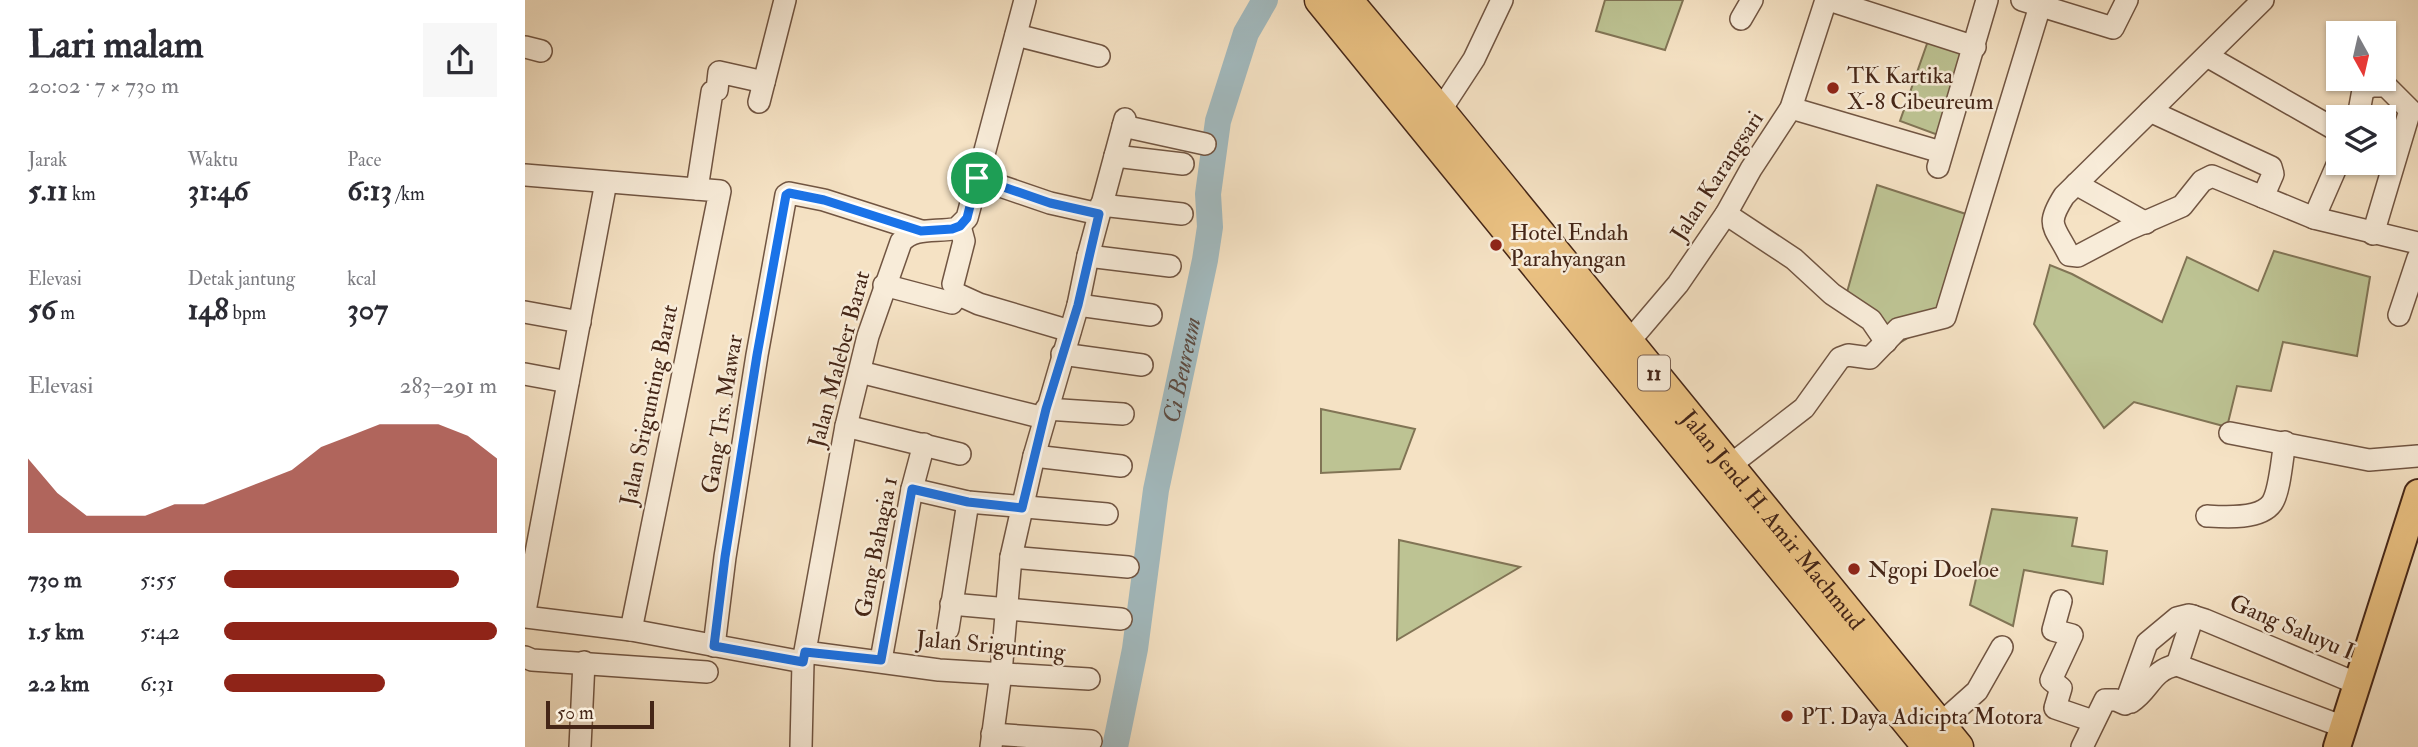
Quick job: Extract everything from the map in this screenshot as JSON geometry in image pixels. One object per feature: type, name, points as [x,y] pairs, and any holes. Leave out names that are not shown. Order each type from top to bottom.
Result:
[{"type":"highway","name":"Jalan Jend. H. Amir Machmud","points":[[1320,0],[1621,350],[1934,736],[1958,747]]},
{"type":"highway","name":"Jalan Jend. H. Amir Machmud","points":[[1347,0],[1440,111],[1621,350],[1730,466],[1934,736]]},
{"type":"main road","points":[[2340,737],[2418,493]]},
{"type":"street","points":[[525,175],[697,189],[712,92],[717,90],[719,72],[761,92],[785,0]]},
{"type":"street","points":[[921,231],[952,229],[960,226],[967,218],[1025,0]]},
{"type":"street","points":[[1440,111],[1474,59],[1502,0]]},
{"type":"street","points":[[1741,19],[1752,0]]},
{"type":"street","points":[[1827,0],[1975,47]]},
{"type":"street","name":"Jalan Karangsari","points":[[1621,350],[1678,284],[1726,214],[1751,169],[1791,108],[1827,0]]},
{"type":"street","points":[[1791,108],[1940,159],[1987,0]]},
{"type":"street","points":[[1730,466],[1804,408],[1840,358],[1849,355],[1870,358],[1893,332],[1903,327],[1942,320],[1946,314],[2031,3],[2113,28],[2127,0]]},
{"type":"street","points":[[2263,0],[2064,196],[2052,215],[2052,222],[2069,255],[2078,256],[2188,201],[2206,177],[2217,177],[2314,218],[2418,243]]},
{"type":"street","points":[[1016,35],[1099,56]]},
{"type":"street","points":[[2207,56],[2326,124]]},
{"type":"street","points":[[2361,105],[2363,90],[2372,86],[2386,86],[2410,110],[2396,157]]},
{"type":"street","points":[[2150,111],[2271,167],[2273,174],[2263,197]]},
{"type":"street","points":[[1091,741],[992,741],[1011,557],[1034,456],[1078,305],[1088,256],[1124,122],[1205,144]]},
{"type":"street","points":[[1115,156],[1183,163]]},
{"type":"street","points":[[2314,218],[2333,175]]},
{"type":"street","points":[[2373,234],[2391,175]]},
{"type":"street","points":[[977,178],[1050,203],[1100,210],[1182,214]]},
{"type":"street","points":[[525,611],[606,182]]},
{"type":"street","points":[[2076,184],[2146,223]]},
{"type":"street","name":"Jalan Srigunting Barat","points":[[631,630],[720,191],[697,189]]},
{"type":"street","name":"Gang Trs. Mawar","points":[[714,646],[725,557],[757,355],[784,204],[789,193],[824,200],[921,231]]},
{"type":"street","points":[[1726,214],[1794,259],[1832,294],[1871,320],[1886,342]]},
{"type":"street","points":[[953,284],[964,241],[960,226]]},
{"type":"street","name":"Jalan Maleber Barat","points":[[801,747],[804,657],[846,426],[867,336],[884,285],[901,242],[908,235],[921,231]]},
{"type":"street","points":[[1088,256],[1170,266]]},
{"type":"street","points":[[2399,315],[2418,258]]},
{"type":"street","points":[[884,285],[952,303],[957,294],[979,304],[1070,331]]},
{"type":"street","points":[[1078,305],[1151,315]]},
{"type":"street","points":[[525,312],[580,322]]},
{"type":"street","points":[[1062,354],[1142,365]]},
{"type":"street","points":[[860,372],[1045,414],[1123,414]]},
{"type":"street","points":[[525,374],[568,382]]},
{"type":"street","points":[[846,426],[960,454]]},
{"type":"street","points":[[2229,433],[2369,460],[2418,456]]},
{"type":"street","points":[[2207,516],[2234,518],[2263,510],[2272,503],[2285,442]]},
{"type":"street","name":"Gang Bahagia 1","points":[[881,660],[912,489],[924,444]]},
{"type":"street","points":[[1034,456],[1121,466]]},
{"type":"street","points":[[912,489],[968,502],[1107,514]]},
{"type":"street","points":[[948,629],[968,502]]},
{"type":"street","points":[[1011,557],[1128,567]]},
{"type":"street","points":[[2061,601],[2053,630],[2072,635],[2051,680],[2061,688],[2055,708],[2093,721]]},
{"type":"street","points":[[951,604],[1121,619]]},
{"type":"street","name":"Jalan Srigunting","points":[[525,617],[631,630],[714,646],[804,657],[881,660],[939,670],[1089,679]]},
{"type":"street","points":[[2125,704],[2147,643],[2177,618],[2199,618],[2177,665]]},
{"type":"street","name":"Gang Saluyu I","points":[[2199,618],[2358,684]]},
{"type":"street","points":[[1934,736],[1977,691],[2002,647]]},
{"type":"street","points":[[525,657],[532,660],[706,672]]},
{"type":"street","points":[[580,747],[584,662]]},
{"type":"street","points":[[2082,747],[2105,700],[2116,700],[2125,704],[2134,701],[2149,680],[2166,667],[2177,665],[2340,737]]},
{"type":"green space","points":[[1605,0],[1683,0],[1665,50],[1596,31]]},
{"type":"green space","points":[[1929,38],[1965,52],[1938,135],[1900,121]]},
{"type":"green space","points":[[1877,185],[1972,216],[1944,299],[1929,325],[1886,351],[1871,320],[1842,310]]},
{"type":"green space","points":[[2274,251],[2370,277],[2357,356],[2283,342],[2271,391],[2237,386],[2227,427],[2134,402],[2104,428],[2034,324],[2050,265],[2162,322],[2187,257],[2258,291]]},
{"type":"green space","points":[[1321,409],[1415,429],[1400,469],[1321,473]]},
{"type":"green space","points":[[1992,509],[2077,518],[2072,546],[2107,551],[2103,584],[2024,570],[2013,626],[1970,605]]},
{"type":"green space","points":[[1399,540],[1520,567],[1397,640]]},
{"type":"waterway","name":"Ci Beureum","points":[[1115,747],[1135,649],[1156,490],[1205,260],[1210,227],[1208,194],[1218,121],[1246,33],[1265,0]]},
{"type":"place","name":"TK Kartika X-8 Cibeureum","points":[[1833,88]]},
{"type":"place","name":"Hotel Endah Parahyangan","points":[[1496,245]]},
{"type":"place","name":"Ngopi Doeloe","points":[[1854,569]]},
{"type":"place","name":"PT. Daya Adicipta Motora","points":[[1787,716]]},
{"type":"route","points":[[977,178],[1050,203],[1099,214],[1078,305],[1046,409],[1022,508],[968,502],[912,489],[881,660],[805,652],[803,662],[714,646],[725,557],[757,355],[786,195],[789,193],[824,200],[921,231],[952,229],[960,226],[967,218],[977,178]]}]
